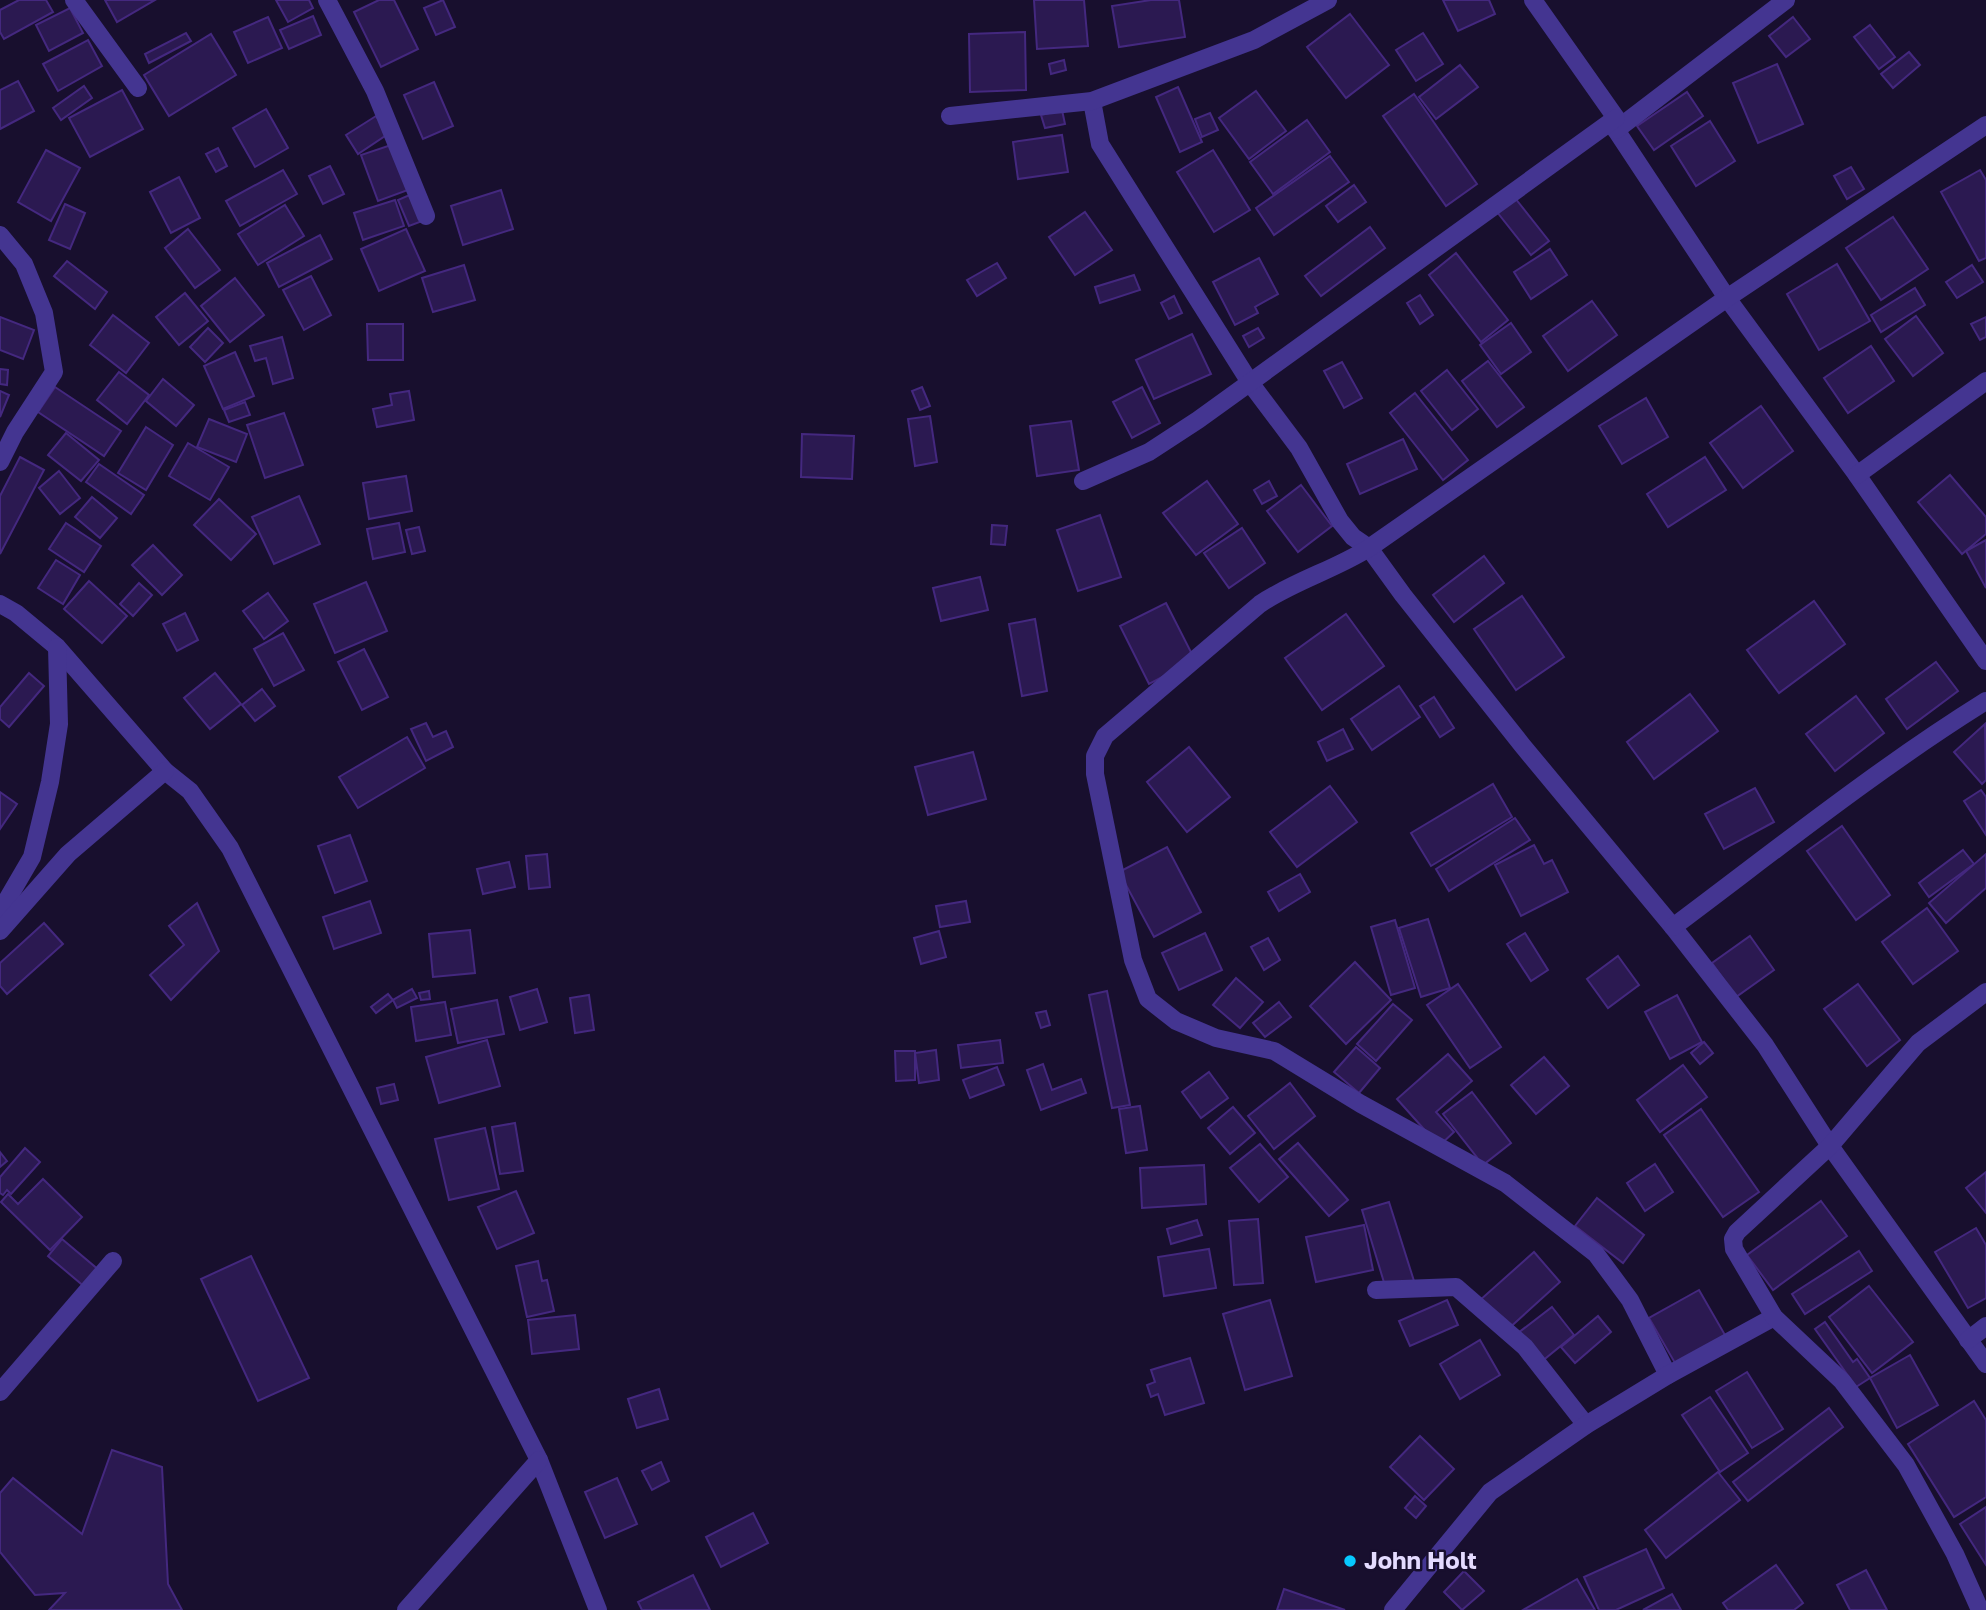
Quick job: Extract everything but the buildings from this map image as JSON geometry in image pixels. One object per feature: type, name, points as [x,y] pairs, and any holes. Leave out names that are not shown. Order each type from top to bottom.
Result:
[{"type":"street","points":[[74,0],[138,88]]},
{"type":"street","points":[[327,0],[375,91],[426,216]]},
{"type":"street","points":[[950,116],[1092,101],[1254,40],[1328,0]]},
{"type":"street","points":[[1533,0],[1727,298],[1857,475],[1986,661]]},
{"type":"street","points":[[1083,481],[1149,452],[1251,384],[1786,0]]},
{"type":"street","points":[[1092,101],[1100,144],[1251,384],[1299,448],[1340,521],[1353,537],[1369,548],[1521,745],[1673,927],[1765,1045],[1830,1146],[1986,1364]]},
{"type":"street","points":[[1668,1375],[1630,1300],[1596,1254],[1505,1183],[1361,1104],[1274,1051],[1216,1038],[1176,1021],[1148,999],[1133,960],[1095,774],[1095,756],[1105,736],[1260,604],[1282,589],[1349,560],[1369,548],[1727,298],[1986,125]]},
{"type":"street","points":[[0,235],[24,264],[44,313],[54,372],[15,432],[0,463]]},
{"type":"street","points":[[1857,475],[1986,382]]},
{"type":"street","points":[[0,604],[16,613],[57,647],[165,771],[190,791],[230,848],[539,1460],[598,1610]]},
{"type":"street","points":[[0,912],[32,857],[50,782],[58,724],[57,647]]},
{"type":"street","points":[[1673,927],[1930,736],[1986,701]]},
{"type":"street","points":[[0,931],[68,854],[165,771]]},
{"type":"street","points":[[1980,1599],[1906,1465],[1842,1381],[1774,1317],[1734,1249],[1733,1239],[1737,1232],[1830,1146],[1918,1043],[1986,992]]},
{"type":"street","points":[[0,1392],[113,1261]]},
{"type":"street","points":[[1376,1290],[1456,1287],[1525,1347],[1586,1426]]},
{"type":"street","points":[[1393,1610],[1490,1492],[1586,1426],[1668,1375],[1774,1317]]},
{"type":"street","points":[[1968,1340],[1986,1326]]},
{"type":"street","points":[[407,1610],[539,1460]]},
{"type":"place","name":"John Holt","points":[[1350,1561]]}]
